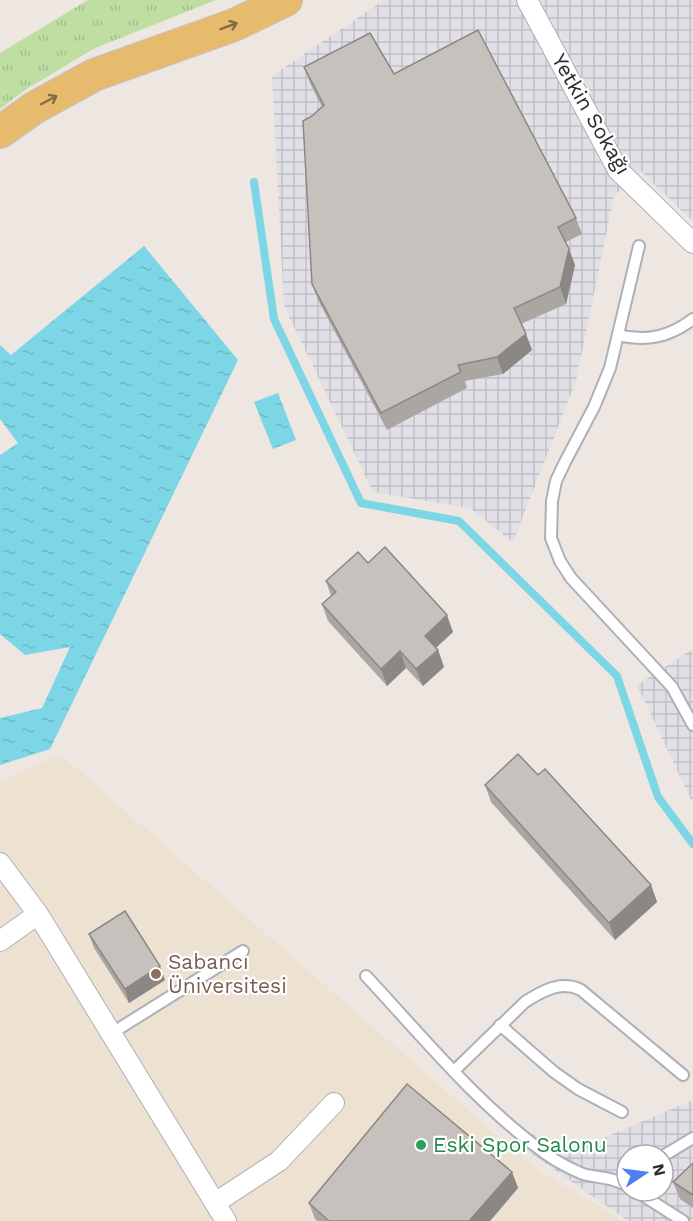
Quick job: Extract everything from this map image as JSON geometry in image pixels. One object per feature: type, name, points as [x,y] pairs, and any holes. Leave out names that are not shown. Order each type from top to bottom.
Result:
[{"type":"main road","points":[[0,132],[34,108],[94,75],[234,25],[286,0]]},
{"type":"street","name":"Yetkin Sokağı","points":[[527,0],[618,170],[693,243]]},
{"type":"street","points":[[0,862],[38,914],[225,1221]]},
{"type":"street","points":[[0,941],[38,914]]},
{"type":"street","points":[[214,1203],[279,1161],[334,1102]]},
{"type":"lane","points":[[639,246],[610,368],[594,407],[556,481],[552,501],[551,538],[571,578],[672,687],[693,725]]},
{"type":"lane","points":[[618,335],[634,339],[650,339],[666,335],[693,319]]},
{"type":"lane","points":[[112,1033],[243,951]]},
{"type":"lane","points":[[366,976],[454,1071],[503,1118],[547,1155],[582,1173],[615,1180]]},
{"type":"lane","points":[[454,1071],[525,1002],[535,995],[558,986],[574,987],[682,1076]]},
{"type":"lane","points":[[500,1025],[554,1072],[578,1089],[622,1112]]},
{"type":"lane","points":[[675,1149],[693,1138]]},
{"type":"lane","points":[[655,1203],[683,1221]]},
{"type":"shaded area","points":[[384,0],[693,0],[693,222],[641,171],[614,196],[576,381],[513,542],[470,508],[373,492],[284,306],[272,76]]},
{"type":"shaded area","points":[[693,649],[693,804],[637,685]]},
{"type":"shaded area","name":"Sabancı Üniversitesi","points":[[60,754],[533,1167],[624,1221],[0,1221],[0,782]]},
{"type":"shaded area","points":[[693,1100],[693,1221],[628,1221],[519,1145],[533,1134],[561,1156]]},
{"type":"green space","points":[[88,0],[216,0],[93,49],[25,90],[0,109],[0,53]]},
{"type":"water","points":[[144,246],[238,360],[50,749],[0,765],[0,718],[42,708],[70,647],[25,655],[0,634],[0,455],[18,443],[0,419],[0,345],[11,355]]},
{"type":"water","points":[[278,393],[296,440],[273,449],[254,402]]},
{"type":"building","points":[[478,30],[576,218],[558,227],[569,249],[560,287],[514,308],[526,334],[497,357],[458,365],[461,372],[381,413],[312,284],[303,121],[324,105],[304,67],[370,33],[394,74]]},
{"type":"building","points":[[385,547],[447,615],[425,636],[438,650],[416,669],[400,651],[381,669],[322,604],[336,592],[326,581],[358,552],[368,563]]},
{"type":"building","points":[[518,754],[538,775],[545,769],[651,885],[609,923],[485,785]]},
{"type":"building","points":[[125,911],[160,966],[125,989],[89,934]]},
{"type":"building","name":"Eski Spor Salonu","points":[[407,1084],[512,1172],[469,1221],[329,1221],[309,1203]]},
{"type":"building","points":[[693,1163],[693,1195],[675,1183],[675,1180]]},
{"type":"waterway","points":[[254,182],[274,319],[361,503],[459,521],[617,676],[658,797],[693,844]]},
{"type":"place","name":"Sabancı Üniversitesi","points":[[156,974]]},
{"type":"place","name":"Eski Spor Salonu","points":[[421,1145]]}]
